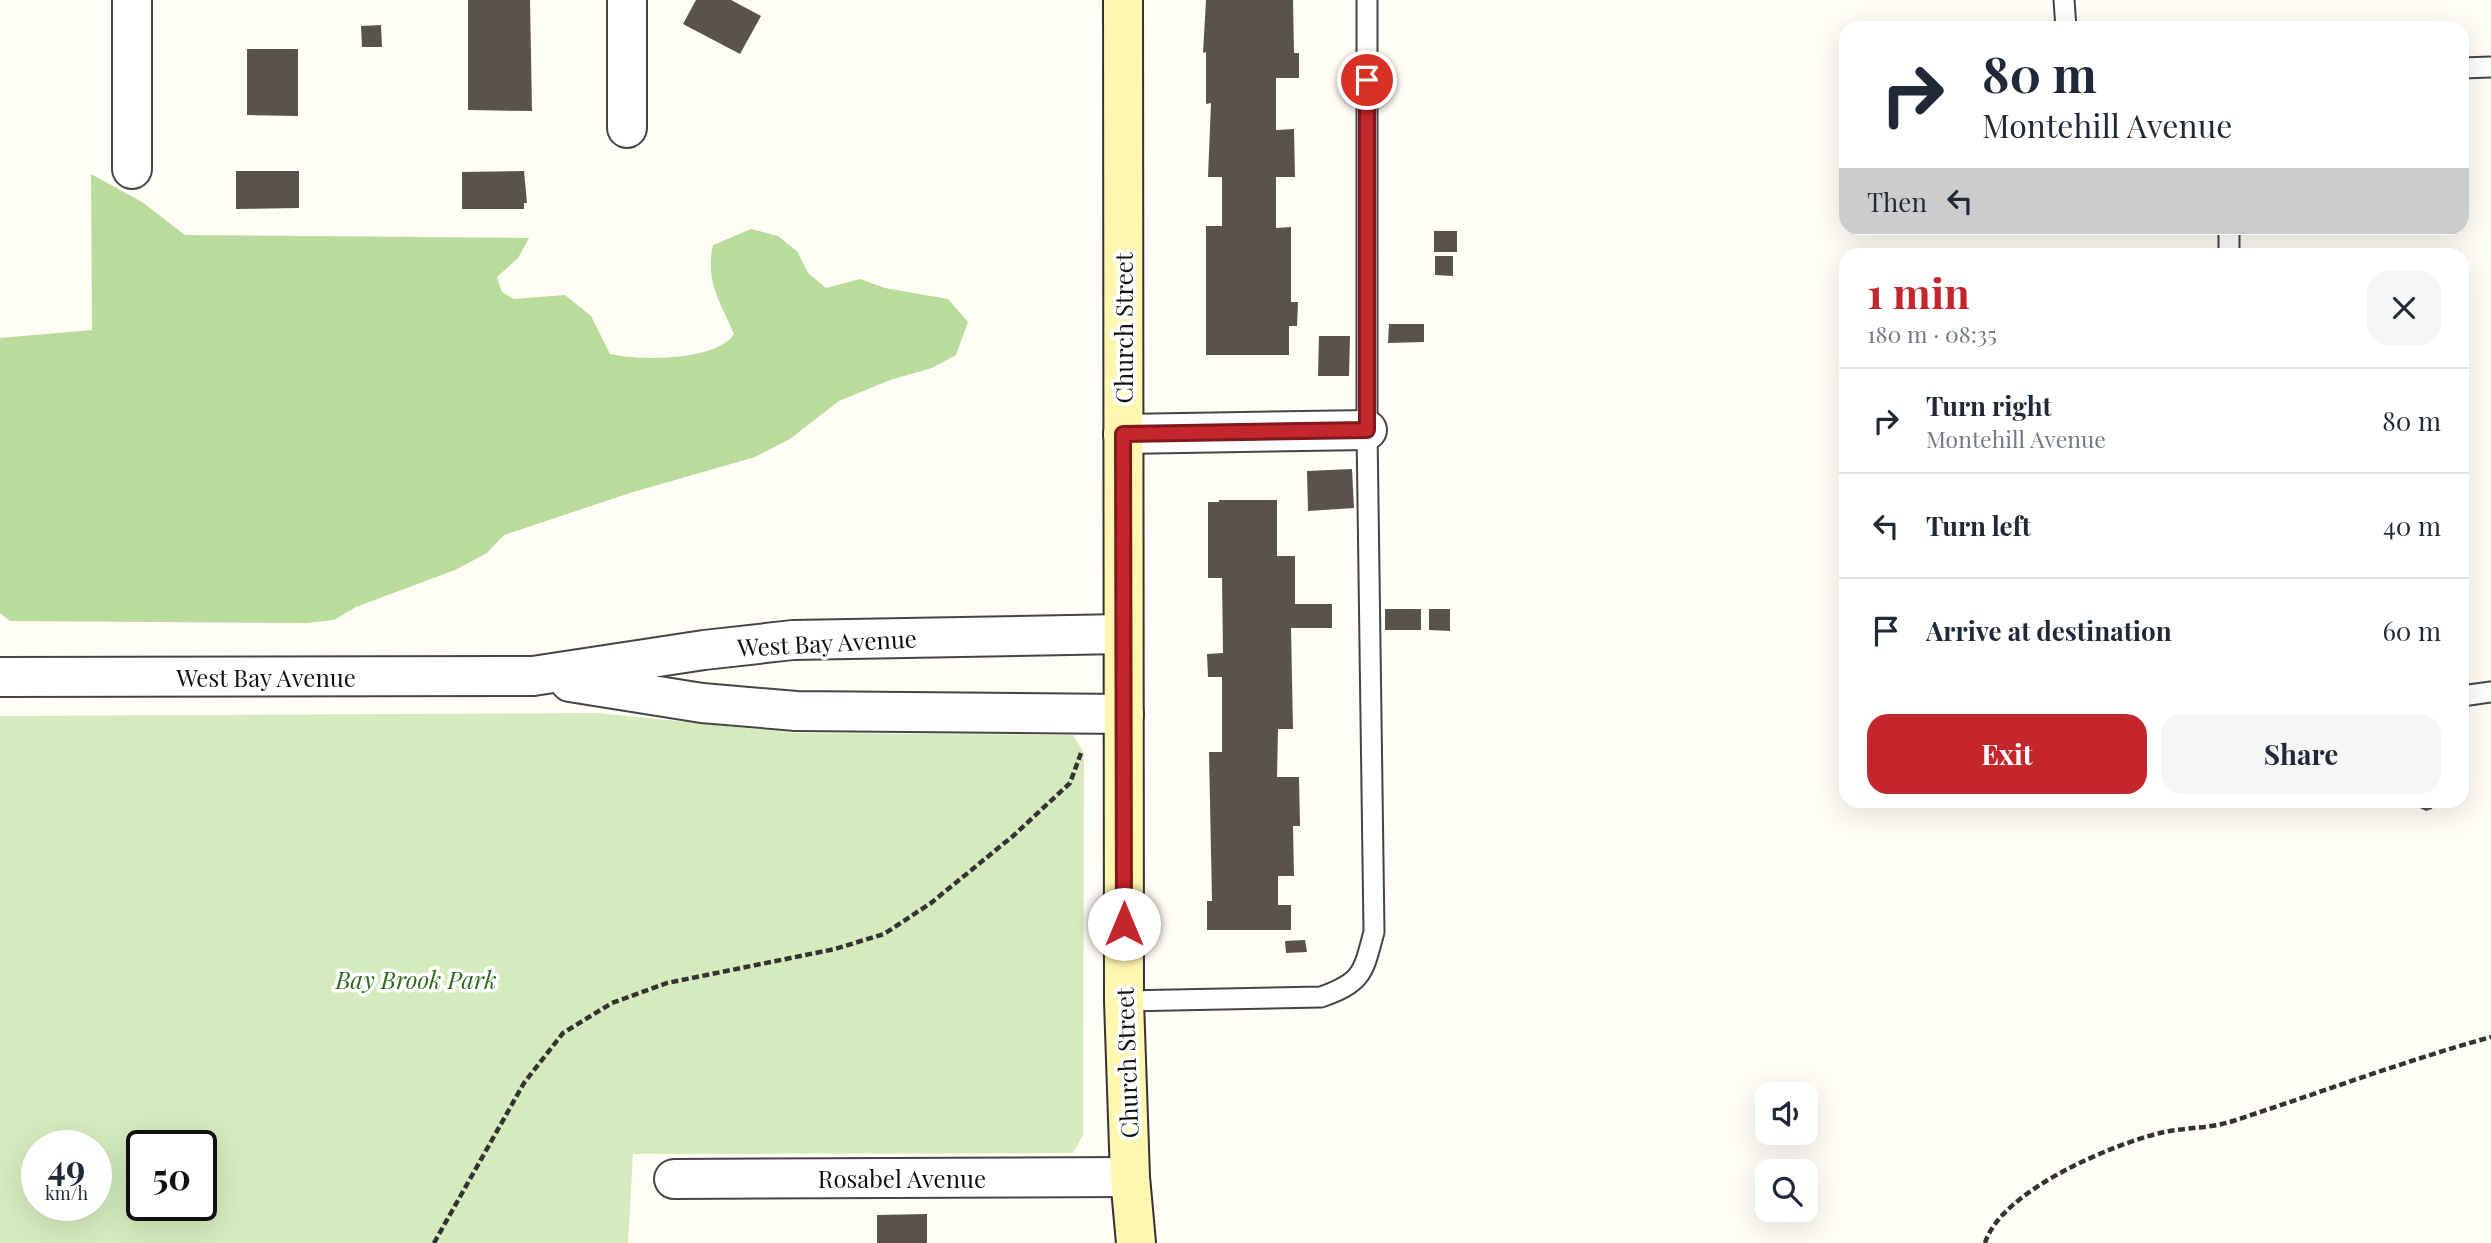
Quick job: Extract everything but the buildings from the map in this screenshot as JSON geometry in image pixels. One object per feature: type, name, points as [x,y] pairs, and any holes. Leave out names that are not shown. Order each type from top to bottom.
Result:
[{"type":"main road","name":"Church Street","points":[[1123,0],[1124,1001],[1130,1177],[1136,1243]]},
{"type":"street","points":[[132,0],[132,169]]},
{"type":"street","points":[[627,0],[627,128]]},
{"type":"street","points":[[1123,434],[1367,430]]},
{"type":"street","name":"West Bay Avenue","points":[[0,677],[533,676],[704,650],[793,640],[1124,634]]},
{"type":"street","name":"West Bay Avenue","points":[[533,676],[702,703],[796,711],[1124,714]]},
{"type":"street","name":"Rosabel Avenue","points":[[674,1179],[1130,1177]]},
{"type":"lane","points":[[1124,1001],[1321,997],[1348,988],[1365,968],[1374,932],[1367,430],[1367,0]]},
{"type":"lane","points":[[2064,0],[2066,21]]},
{"type":"lane","points":[[2469,68],[2491,67]]},
{"type":"lane","points":[[2469,695],[2491,692]]},
{"type":"path","points":[[434,1243],[524,1083],[564,1033],[612,1003],[667,983],[835,949],[884,934],[931,902],[1013,836],[1070,783],[1082,750]]},
{"type":"path","points":[[1985,1243],[1987,1235],[2020,1198],[2090,1157],[2160,1133],[2222,1125],[2413,1059],[2491,1037]]},
{"type":"green space","points":[[91,174],[142,202],[185,235],[529,238],[518,258],[497,277],[502,292],[514,299],[565,295],[591,316],[610,354],[639,358],[676,357],[695,354],[725,343],[734,334],[712,281],[713,245],[751,229],[778,236],[797,251],[808,273],[826,288],[860,279],[885,288],[948,299],[968,322],[956,355],[932,368],[890,380],[839,401],[790,439],[755,457],[630,493],[504,535],[487,553],[455,570],[356,607],[334,620],[307,623],[10,621],[0,613],[0,338],[92,330]]},
{"type":"green space","name":"Bay Brook Park","points":[[597,713],[797,733],[1073,735],[1084,753],[1083,1135],[1073,1153],[633,1154],[628,1243],[0,1243],[0,716]]},
{"type":"route","points":[[1124,924],[1123,434],[1367,430],[1367,80]]}]
